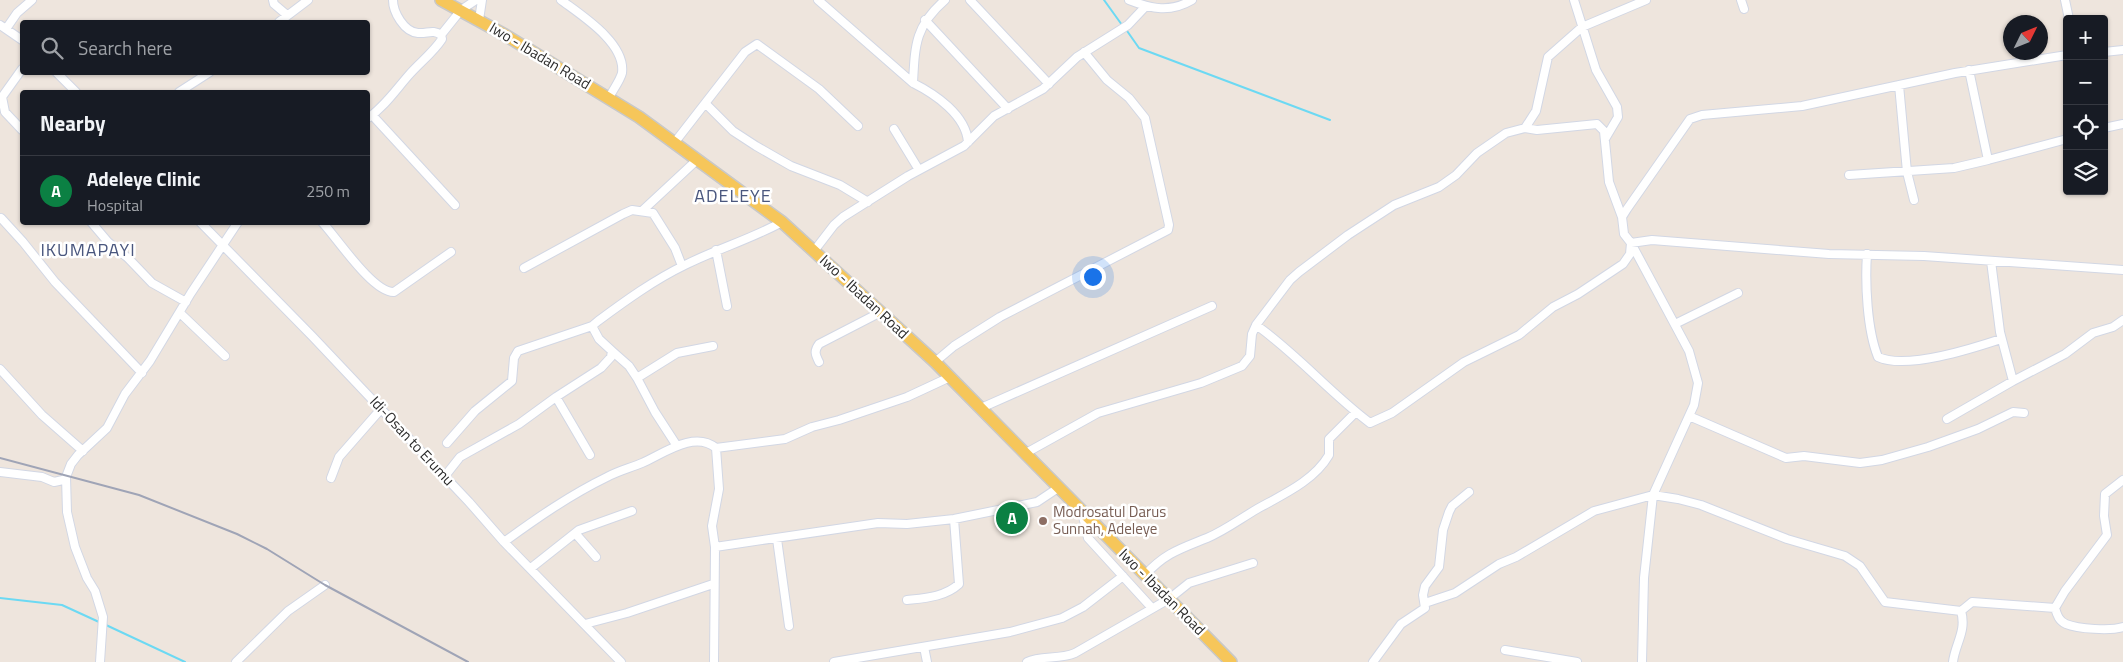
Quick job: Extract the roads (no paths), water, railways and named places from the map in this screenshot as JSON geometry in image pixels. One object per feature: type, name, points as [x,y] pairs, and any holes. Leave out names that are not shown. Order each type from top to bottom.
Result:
[{"type":"main road","name":"Iwo - Ibadan Road","points":[[442,0],[609,98],[675,142],[782,222],[935,362],[1231,662]]},
{"type":"street","points":[[20,39],[3,27],[32,0]]},
{"type":"street","points":[[273,0],[274,4],[287,14]]},
{"type":"street","points":[[281,20],[308,0]]},
{"type":"street","points":[[393,0],[393,9],[409,29],[415,33],[434,31],[442,35]]},
{"type":"street","points":[[455,205],[370,117],[437,47],[442,39],[442,35],[461,10],[476,0]]},
{"type":"street","points":[[479,20],[482,0]]},
{"type":"street","points":[[561,0],[602,32],[619,57],[622,73],[609,98]]},
{"type":"street","points":[[818,0],[913,83],[928,90],[944,103],[963,126],[968,142]]},
{"type":"street","points":[[913,83],[916,48],[921,26],[944,0]]},
{"type":"street","points":[[970,0],[1049,84]]},
{"type":"street","points":[[1129,0],[1145,7],[1172,9],[1192,0]]},
{"type":"street","points":[[1574,0],[1596,70],[1617,107],[1618,117],[1605,139]]},
{"type":"street","points":[[1526,128],[1536,111],[1548,57],[1582,27],[1646,0]]},
{"type":"street","points":[[1741,0],[1744,9]]},
{"type":"street","points":[[2065,0],[2068,15]]},
{"type":"street","points":[[814,251],[834,225],[919,170],[968,142],[994,116],[1049,84],[1084,52],[1128,24],[1145,7]]},
{"type":"street","points":[[925,20],[1008,109]]},
{"type":"street","points":[[675,142],[746,52],[757,44],[819,89],[858,126]]},
{"type":"street","points":[[2108,52],[2123,50]]},
{"type":"street","points":[[935,362],[954,346],[1000,317],[1168,230],[1169,225],[1145,118],[1129,98],[1107,80],[1084,52]]},
{"type":"street","points":[[1622,217],[1690,119],[1717,113],[1802,106],[1969,70],[2063,56]]},
{"type":"street","points":[[1969,70],[1988,160]]},
{"type":"street","points":[[20,72],[2,97],[6,112],[20,128]]},
{"type":"street","points":[[59,75],[74,90]]},
{"type":"street","points":[[182,90],[205,75]]},
{"type":"street","points":[[1899,85],[1907,172],[1914,200]]},
{"type":"street","points":[[706,104],[733,131],[756,146],[791,166],[840,185],[868,202]]},
{"type":"street","points":[[1026,453],[1098,413],[1200,383],[1242,366],[1250,356],[1252,334],[1256,325],[1290,280],[1348,235],[1394,205],[1439,187],[1506,133],[1526,128],[1537,130],[1597,124],[1604,131],[1609,182],[1622,217],[1624,234],[1632,243],[1675,324],[1697,372],[1698,393],[1653,495],[1644,578],[1642,662]]},
{"type":"street","points":[[2108,127],[2123,124]]},
{"type":"street","points":[[894,129],[919,170]]},
{"type":"street","points":[[1849,175],[1954,168],[2063,141]]},
{"type":"street","points":[[642,211],[698,159]]},
{"type":"street","points":[[524,268],[632,210],[654,213],[682,266]]},
{"type":"street","points":[[1,218],[23,242],[48,275],[142,372]]},
{"type":"street","points":[[447,443],[475,411],[512,381],[514,358],[518,351],[592,326],[682,266],[716,250],[756,236],[782,222]]},
{"type":"street","points":[[94,225],[108,242],[128,258],[152,283],[186,302]]},
{"type":"street","name":"Idi-Osan to Erumu","points":[[203,225],[445,476],[504,542],[621,662]]},
{"type":"street","points":[[100,662],[103,617],[95,592],[80,563],[67,512],[66,477],[71,464],[107,428],[124,394],[142,372],[186,302],[224,247],[236,225]]},
{"type":"street","points":[[325,225],[368,276],[389,292],[394,292],[451,252]]},
{"type":"street","points":[[1632,243],[1652,240],[1829,254],[1924,256],[2123,270]]},
{"type":"street","points":[[1256,325],[1283,346],[1356,412],[1370,423],[1375,422],[1392,413],[1464,362],[1519,335],[1554,307],[1570,299],[1623,264],[1630,254],[1632,243]]},
{"type":"street","points":[[716,250],[727,306]]},
{"type":"street","points":[[1867,254],[1869,317],[1874,347],[1878,357],[1888,361],[1914,362],[2002,340]]},
{"type":"street","points":[[1991,261],[1993,292],[2002,340],[2013,381]]},
{"type":"street","points":[[1675,324],[1738,293]]},
{"type":"street","points":[[980,408],[1212,306]]},
{"type":"street","points":[[819,362],[815,349],[820,344],[881,312]]},
{"type":"street","points":[[180,313],[225,356]]},
{"type":"street","points":[[1947,419],[2065,354],[2093,333],[2113,327],[2123,320]]},
{"type":"street","points":[[592,326],[600,339],[629,366],[677,446]]},
{"type":"street","points":[[637,378],[677,353],[713,346]]},
{"type":"street","points":[[445,476],[460,457],[519,424],[601,368],[611,357],[612,351]]},
{"type":"street","points":[[0,369],[42,415],[83,450]]},
{"type":"street","points":[[504,542],[539,517],[586,488],[608,476],[677,446],[701,442],[711,444],[716,448],[785,439],[812,427],[907,397],[950,377]]},
{"type":"street","points":[[556,397],[590,455]]},
{"type":"street","points":[[331,478],[339,457],[381,409]]},
{"type":"street","points":[[1146,575],[1164,557],[1215,534],[1273,501],[1309,477],[1329,454],[1329,439],[1356,412]]},
{"type":"street","points":[[1689,416],[1786,458],[1804,456],[1860,463],[1882,460],[1928,447],[1978,429],[2013,412],[2024,413]]},
{"type":"street","points":[[714,662],[713,584],[715,547],[712,526],[718,489],[716,448]]},
{"type":"street","points":[[0,472],[42,477],[54,482],[63,480],[66,477]]},
{"type":"street","points":[[2123,480],[2105,494],[2104,516],[2107,535],[2065,591],[2055,608],[2058,618],[2065,624],[2114,630],[2123,627]]},
{"type":"street","points":[[715,547],[878,523],[907,524],[954,519],[1037,502],[1058,488]]},
{"type":"street","points":[[1373,662],[1395,631],[1425,608],[1423,595],[1425,586],[1440,567],[1443,530],[1449,512],[1452,506],[1469,492]]},
{"type":"street","points":[[1425,603],[1455,593],[1499,564],[1516,557],[1594,511],[1653,495],[1701,505],[1788,539],[1845,556],[1860,566],[1885,602],[1961,611],[1972,602],[2055,608]]},
{"type":"street","points":[[531,568],[576,533],[605,519],[632,511]]},
{"type":"street","points":[[1082,512],[1088,538],[1151,607]]},
{"type":"street","points":[[907,600],[938,596],[952,591],[959,584],[954,519]]},
{"type":"street","points":[[576,533],[596,557]]},
{"type":"street","points":[[777,538],[789,626]]},
{"type":"street","points":[[1027,662],[1032,659],[1066,659],[1151,607],[1169,599],[1189,583],[1253,563]]},
{"type":"street","points":[[834,662],[1010,632],[1062,618],[1082,608],[1123,576]]},
{"type":"street","points":[[236,662],[288,611],[324,584]]},
{"type":"street","points":[[585,624],[627,613],[713,584]]},
{"type":"street","points":[[1953,662],[1962,636],[1963,619],[1961,611]]},
{"type":"street","points":[[924,648],[927,662]]},
{"type":"street","points":[[1505,650],[1577,662]]},
{"type":"waterway","points":[[1104,0],[1122,25]]},
{"type":"waterway","points":[[1125,28],[1139,48],[1330,120]]},
{"type":"waterway","points":[[0,598],[62,605],[99,622]]},
{"type":"waterway","points":[[106,625],[185,662]]},
{"type":"railway","points":[[0,458],[139,495],[237,534],[267,549],[325,585],[468,662]]},
{"type":"place","name":"Adeleye Clinic","points":[[1012,518]]},
{"type":"place","name":"Modrosatul Darus Sunnah, Adeleye","points":[[1043,521]]},
{"type":"district","name":"ADELEYE","points":[[733,196]]},
{"type":"district","name":"IKUMAPAYI","points":[[88,250]]}]
